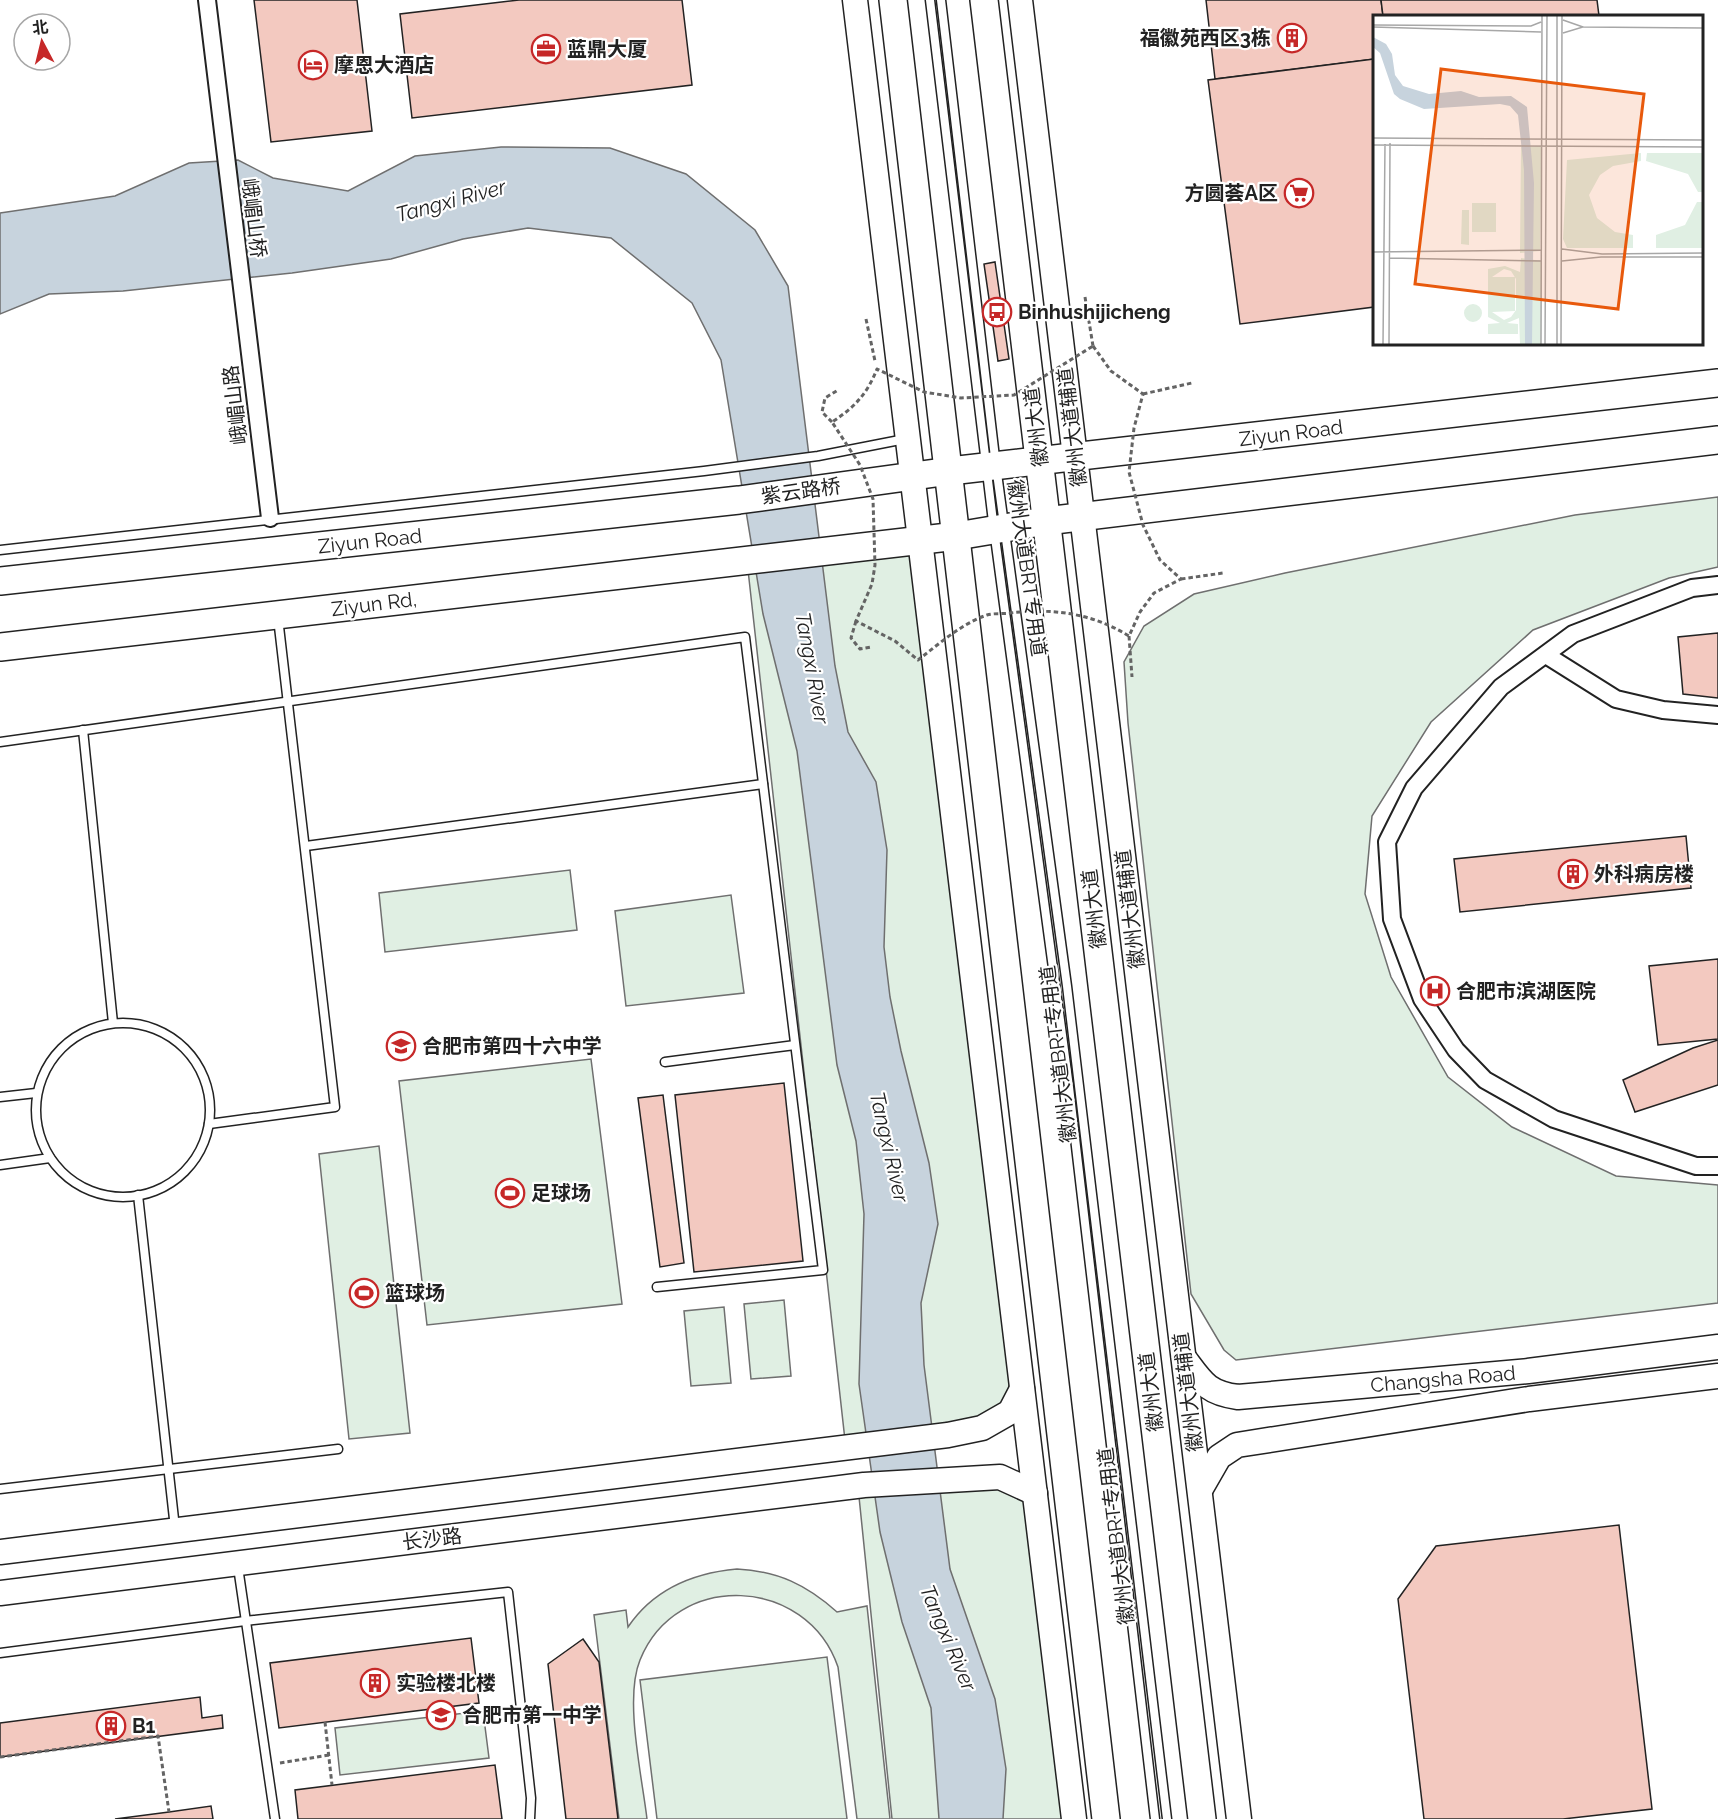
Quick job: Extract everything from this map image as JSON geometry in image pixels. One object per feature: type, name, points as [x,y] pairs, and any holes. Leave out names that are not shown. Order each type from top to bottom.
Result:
[{"type":"main road","points":[[893,0],[950,471],[1061,1450],[1106,1819]]},
{"type":"main road","name":"徽州大道","points":[[984,0],[1202,1819]]},
{"type":"main road","name":"Ziyun Road","points":[[863,483],[1718,382]]},
{"type":"main road","points":[[921,539],[957,536],[1082,516],[1718,440]]},
{"type":"main road","name":"紫云路桥","points":[[739,500],[863,483]]},
{"type":"main road","name":"Ziyun Road","points":[[0,581],[739,500]]},
{"type":"main road","name":"Ziyun Rd,","points":[[0,647],[921,539]]},
{"type":"street","name":"峨嵋山桥","points":[[207,0],[242,287]]},
{"type":"street","points":[[855,0],[1074,1819]]},
{"type":"street","name":"徽州大道辅道","points":[[1020,0],[1239,1819]]},
{"type":"street","name":"峨嵋山路","points":[[242,287],[270,518]]},
{"type":"street","points":[[1718,585],[1692,588],[1574,634],[1501,687],[1414,788],[1387,842],[1392,919],[1422,999],[1456,1050],[1485,1080],[1554,1119],[1696,1166],[1718,1166]]},
{"type":"street","points":[[1546,655],[1616,699],[1664,710],[1718,715]]},
{"type":"street","name":"Changsha Road","points":[[1184,1358],[1202,1381],[1218,1394],[1238,1397],[1528,1371],[1718,1347]]},
{"type":"street","name":"Changsha Road","points":[[1200,1490],[1219,1457],[1237,1445],[1529,1398],[1718,1376]]},
{"type":"street","name":"长沙路","points":[[0,1552],[948,1435],[982,1428],[1010,1412],[1022,1389]]},
{"type":"street","name":"长沙路","points":[[0,1593],[864,1485],[1000,1477],[1035,1493]]},
{"type":"lane","name":"徽州大道BRT专用道","points":[[930,0],[1069,1087],[1155,1819]]},
{"type":"lane","name":"徽州大道BRT专用道","points":[[941,0],[991,467]]},
{"type":"lane","points":[[0,550],[704,471],[818,456],[908,438]]},
{"type":"lane","name":"徽州大道BRT专用道","points":[[999,529],[1069,998],[1167,1819]]},
{"type":"lane","points":[[209,1124],[335,1107],[277,615]]},
{"type":"lane","points":[[0,742],[745,637],[823,1270],[657,1287]]},
{"type":"lane","points":[[83,730],[113,1023]]},
{"type":"lane","points":[[306,846],[763,784]]},
{"type":"lane","points":[[113,1023],[143,1024],[156,1029],[168,1035],[190,1053],[204,1077],[211,1104],[209,1124],[199,1151],[187,1169],[166,1186],[125,1197],[90,1190],[71,1180],[50,1158],[38,1131],[36,1093],[43,1073],[60,1049],[84,1031],[113,1023]]},
{"type":"lane","points":[[665,1062],[795,1045]]},
{"type":"lane","points":[[0,1097],[36,1093]]},
{"type":"lane","points":[[0,1165],[50,1158]]},
{"type":"lane","points":[[138,1195],[175,1530]]},
{"type":"lane","points":[[0,1489],[338,1449]]},
{"type":"lane","points":[[237,1563],[274,1819]]},
{"type":"lane","points":[[0,1653],[246,1621],[508,1592],[531,1798],[530,1819]]},
{"type":"path","points":[[1086,297],[1093,346],[1111,371],[1143,394],[1192,383]]},
{"type":"path","points":[[832,422],[855,407],[870,387],[877,369],[866,319]]},
{"type":"path","points":[[877,369],[924,392],[961,399],[1014,395],[1093,346]]},
{"type":"path","points":[[838,390],[825,398],[822,412],[832,422],[860,465],[873,499],[875,565],[872,584],[851,638],[860,649],[871,647]]},
{"type":"path","points":[[1143,394],[1134,428],[1129,472],[1143,525],[1160,560],[1181,579]]},
{"type":"path","points":[[1132,678],[1129,636],[1140,612],[1154,593],[1181,579],[1223,573]]},
{"type":"path","points":[[856,621],[895,641],[918,660],[953,633],[988,615],[1033,610],[1077,614],[1112,625],[1129,636]]},
{"type":"path","points":[[325,1722],[332,1785]]},
{"type":"path","points":[[0,1757],[158,1736],[169,1812]]},
{"type":"path","points":[[267,1766],[329,1755]]},
{"type":"green space","points":[[1718,497],[1718,567],[1669,578],[1533,630],[1431,722],[1372,816],[1365,894],[1391,977],[1448,1077],[1512,1127],[1616,1176],[1718,1185],[1718,1303],[1236,1360],[1224,1350],[1191,1294],[1128,723],[1124,662],[1144,626],[1194,594],[1285,573],[1575,515]]},
{"type":"green space","points":[[921,539],[1022,1389],[1010,1412],[846,1449],[747,561]]},
{"type":"green space","points":[[570,870],[577,930],[385,952],[379,893]]},
{"type":"green space","points":[[731,895],[744,993],[626,1006],[615,911]]},
{"type":"green space","name":"足球场","points":[[591,1059],[622,1304],[427,1325],[399,1081]]},
{"type":"green space","name":"篮球场","points":[[379,1146],[410,1433],[349,1439],[319,1154]]},
{"type":"green space","points":[[784,1300],[791,1376],[751,1379],[744,1304]]},
{"type":"green space","points":[[724,1307],[731,1383],[691,1386],[684,1311]]},
{"type":"green space","points":[[954,1479],[1035,1493],[1074,1819],[892,1819],[858,1487]]},
{"type":"green space","points":[[737,1569],[766,1573],[791,1581],[826,1602],[837,1612],[867,1606],[890,1819],[857,1819],[838,1667],[822,1637],[799,1615],[771,1601],[741,1596],[710,1599],[682,1610],[658,1631],[640,1660],[636,1676],[634,1716],[647,1819],[619,1819],[594,1615],[626,1610],[628,1627],[649,1603],[675,1586],[690,1579]]},
{"type":"green space","points":[[827,1657],[847,1819],[657,1819],[640,1680]]},
{"type":"green space","points":[[483,1711],[489,1758],[340,1775],[335,1728]]},
{"type":"water","name":"Tangxi River","points":[[501,147],[610,148],[686,174],[755,230],[788,286],[835,666],[848,732],[876,782],[887,850],[884,947],[890,997],[929,1163],[938,1224],[921,1303],[924,1365],[950,1569],[995,1699],[1006,1769],[1003,1819],[939,1819],[931,1708],[902,1622],[880,1532],[859,1384],[864,1214],[856,1141],[837,1065],[797,751],[763,614],[721,360],[692,303],[611,238],[528,228],[463,239],[391,259],[292,273],[123,291],[49,294],[0,314],[0,213],[115,196],[189,163],[238,160],[273,178],[348,191],[415,156]]},
{"type":"building","name":"摩恩大酒店","points":[[254,0],[357,0],[372,131],[271,142]]},
{"type":"building","name":"蓝鼎大厦","points":[[519,0],[682,0],[692,85],[412,118],[400,14]]},
{"type":"building","name":"福徽苑西区3栋","points":[[1206,0],[1381,0],[1383,15],[1373,15],[1373,59],[1215,79]]},
{"type":"building","points":[[1381,0],[1597,0],[1599,15],[1383,15]]},
{"type":"building","name":"方圆荟A区","points":[[1373,59],[1373,307],[1240,324],[1208,80]]},
{"type":"building","name":"Binhushijicheng","points":[[995,262],[1009,359],[998,361],[984,264]]},
{"type":"building","points":[[1718,633],[1718,698],[1683,694],[1678,637]]},
{"type":"building","name":"外科病房楼","points":[[1686,836],[1691,888],[1460,912],[1454,859]]},
{"type":"building","points":[[1718,959],[1718,1039],[1658,1045],[1649,966]]},
{"type":"building","points":[[1718,1040],[1718,1085],[1635,1112],[1623,1080],[1693,1048]]},
{"type":"building","points":[[784,1083],[803,1261],[694,1272],[675,1095]]},
{"type":"building","points":[[663,1095],[684,1263],[660,1267],[638,1098]]},
{"type":"building","points":[[1619,1525],[1652,1809],[1563,1819],[1424,1819],[1398,1599],[1436,1546]]},
{"type":"building","name":"实验楼北楼","points":[[471,1638],[479,1703],[279,1728],[270,1663]]},
{"type":"building","points":[[583,1639],[599,1662],[618,1819],[566,1819],[548,1664]]},
{"type":"building","name":"B1","points":[[200,1697],[202,1718],[222,1715],[223,1728],[0,1757],[0,1723]]},
{"type":"building","points":[[495,1765],[502,1819],[298,1819],[295,1790]]},
{"type":"building","points":[[211,1806],[213,1819],[115,1819],[169,1812]]},
{"type":"place","name":"福徽苑西区3栋","points":[[1292,38]]},
{"type":"place","name":"蓝鼎大厦","points":[[546,49]]},
{"type":"place","name":"摩恩大酒店","points":[[313,65]]},
{"type":"place","name":"方圆荟A区","points":[[1299,193]]},
{"type":"place","name":"Binhushijicheng","points":[[997,312]]},
{"type":"place","name":"外科病房楼","points":[[1573,874]]},
{"type":"place","name":"合肥市滨湖医院","points":[[1435,991]]},
{"type":"place","name":"合肥市第四十六中学","points":[[401,1046]]},
{"type":"place","name":"足球场","points":[[510,1193]]},
{"type":"place","name":"篮球场","points":[[364,1293]]},
{"type":"place","name":"实验楼北楼","points":[[375,1683]]},
{"type":"place","name":"合肥市第一中学","points":[[441,1715]]},
{"type":"place","name":"B1","points":[[111,1726]]}]
